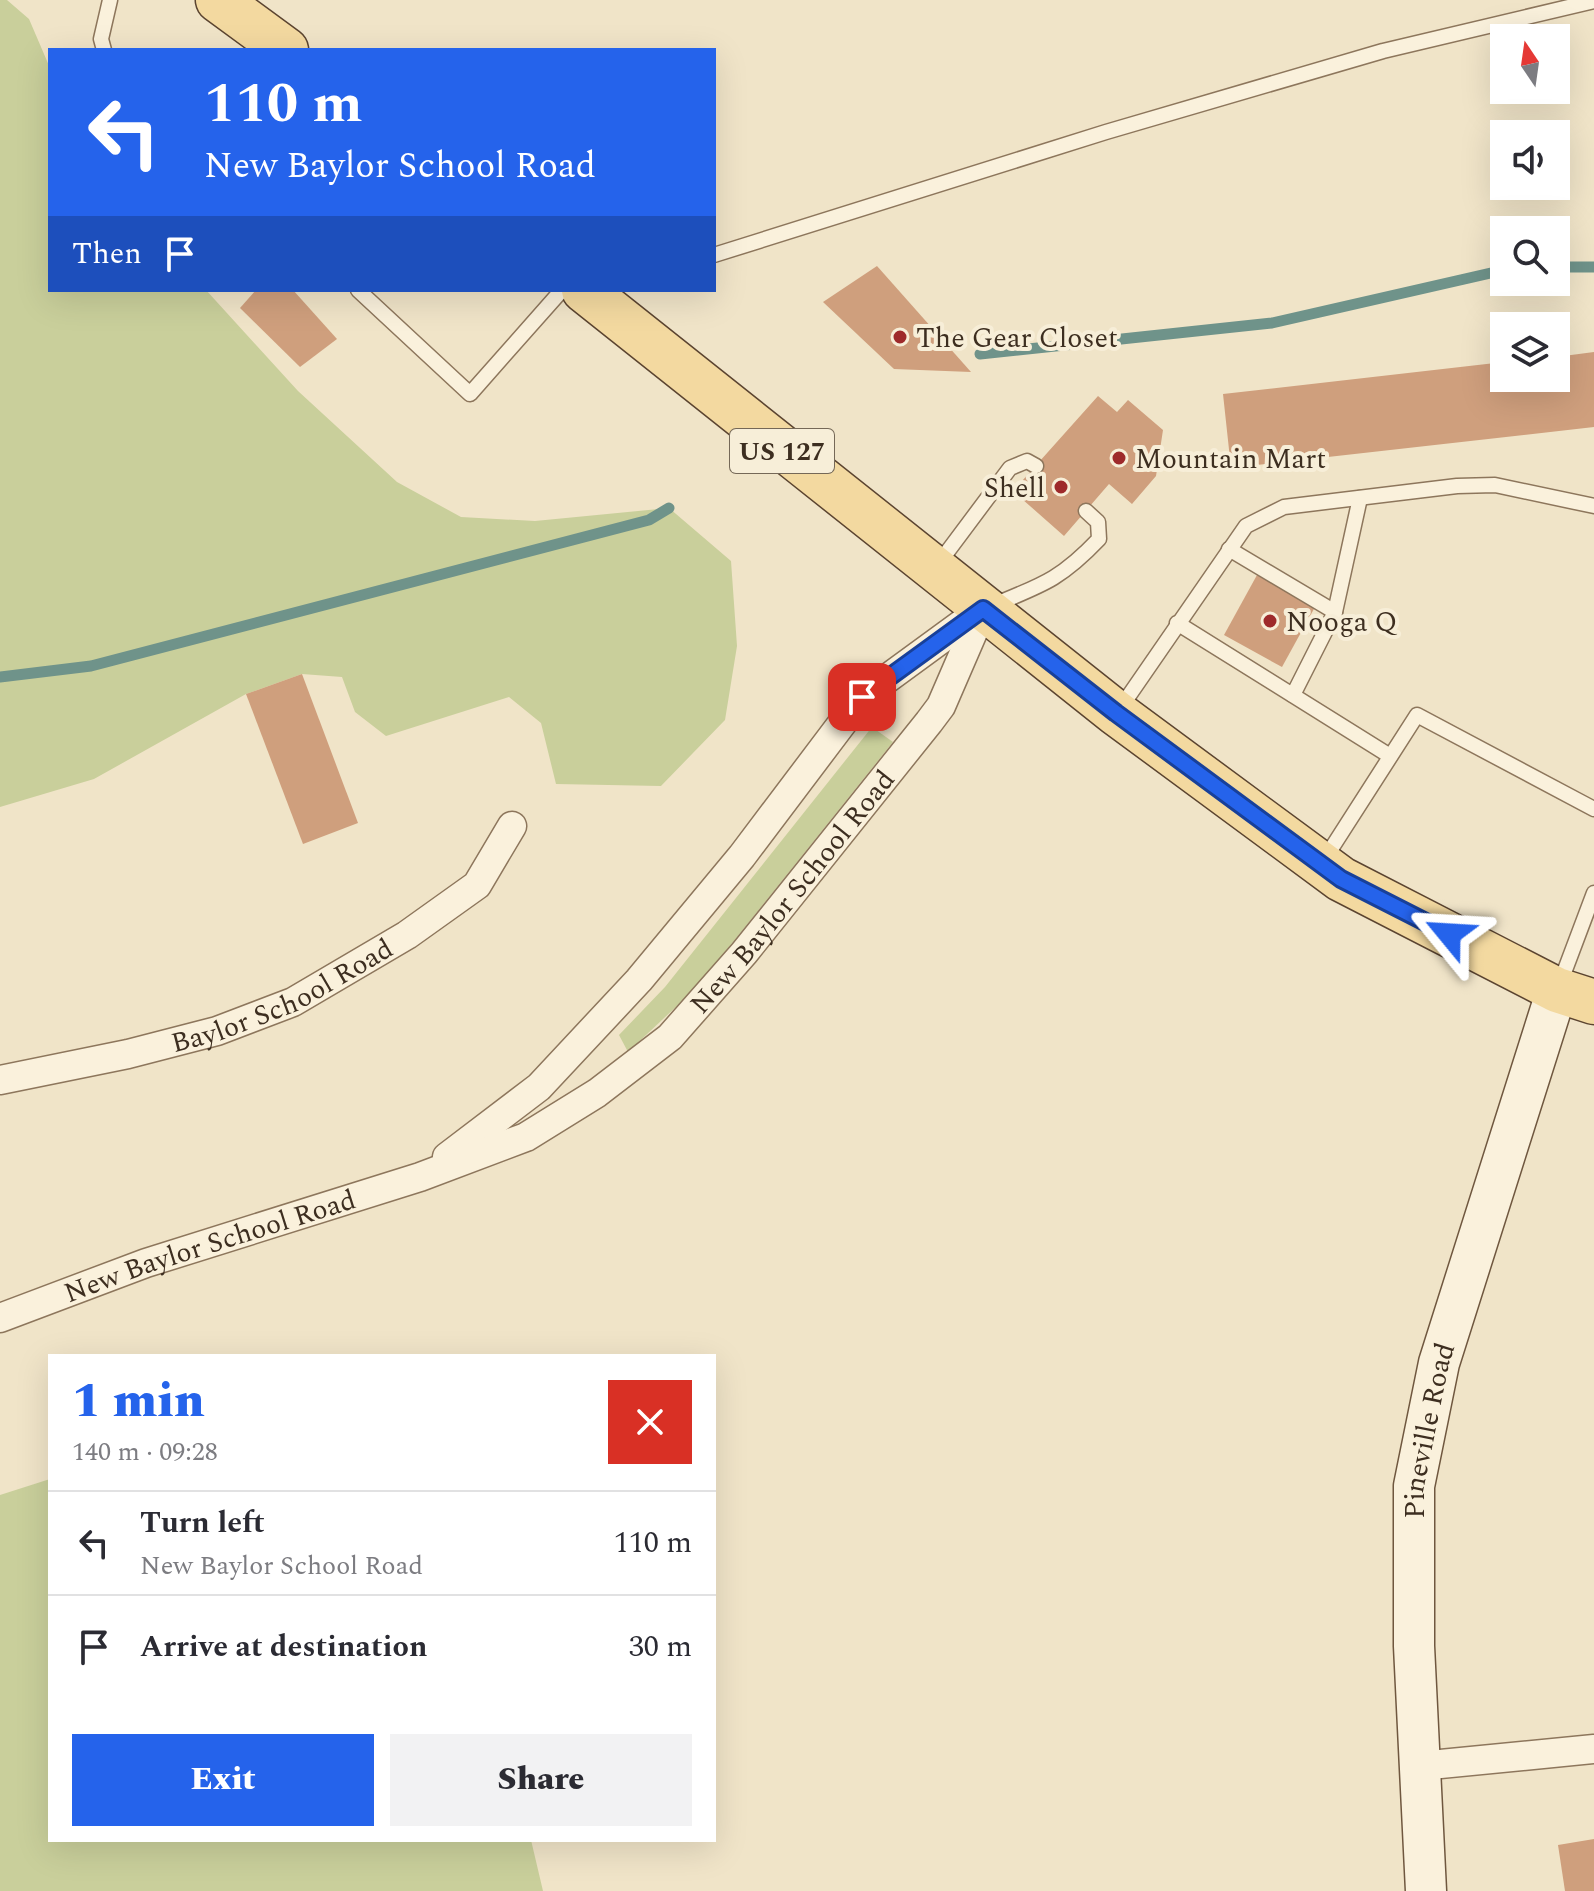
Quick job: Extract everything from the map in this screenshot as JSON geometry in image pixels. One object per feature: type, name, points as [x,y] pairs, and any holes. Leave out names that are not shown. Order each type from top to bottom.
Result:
[{"type":"main road","points":[[218,0],[283,48]]},
{"type":"main road","name":"US 127","points":[[586,292],[1116,713],[1321,865],[1341,879],[1576,996]]},
{"type":"main road","name":"Pineville Road","points":[[1426,1891],[1414,1646],[1414,1486],[1439,1363],[1576,996]]},
{"type":"street","name":"New Baylor School Road","points":[[420,1177],[539,1087],[639,980],[742,856],[862,697],[983,609]]},
{"type":"street","name":"New Baylor School Road","points":[[0,1318],[146,1263],[420,1177],[526,1137],[597,1093],[670,1037],[744,953],[941,706],[983,609]]},
{"type":"street","name":"Baylor School Road","points":[[0,1080],[188,1039],[293,1002],[407,935],[477,885],[512,826]]},
{"type":"street","points":[[1420,1766],[1594,1749]]},
{"type":"lane","points":[[103,48],[101,39],[110,0]]},
{"type":"lane","points":[[716,254],[1106,132],[1310,72],[1594,1]]},
{"type":"lane","points":[[360,292],[470,394],[584,292]]},
{"type":"lane","points":[[934,570],[1010,468],[1027,461],[1036,466]]},
{"type":"lane","points":[[1116,713],[1246,526],[1284,507],[1495,485],[1594,506]]},
{"type":"lane","points":[[1293,695],[1335,612],[1360,498]]},
{"type":"lane","points":[[983,609],[1039,587],[1069,570],[1099,539],[1098,522],[1086,511]]},
{"type":"lane","points":[[1229,549],[1335,612]]},
{"type":"lane","points":[[1177,623],[1390,756]]},
{"type":"lane","points":[[1321,865],[1417,715],[1594,809]]},
{"type":"lane","points":[[1576,996],[1594,893]]},
{"type":"green space","points":[[0,0],[7,0],[29,19],[48,63],[48,292],[208,292],[298,391],[397,482],[461,517],[535,521],[669,508],[731,561],[737,646],[725,720],[661,786],[556,784],[541,723],[509,697],[386,736],[355,712],[342,677],[302,674],[246,694],[94,779],[0,807]]},
{"type":"green space","points":[[872,727],[893,742],[697,987],[628,1052],[619,1035],[665,987]]},
{"type":"green space","points":[[48,1480],[48,1842],[531,1842],[543,1891],[0,1891],[0,1495]]},
{"type":"building","name":"The Gear Closet","points":[[877,266],[971,372],[894,369],[823,302]]},
{"type":"building","points":[[254,292],[295,292],[337,339],[300,367],[240,308]]},
{"type":"building","points":[[1594,352],[1594,427],[1231,468],[1223,394],[1490,364],[1490,392],[1570,392],[1570,355]]},
{"type":"building","points":[[1098,396],[1117,412],[1128,400],[1163,430],[1156,476],[1132,504],[1109,484],[1064,536],[1013,491]]},
{"type":"building","name":"Nooga Q","points":[[1257,575],[1315,607],[1282,667],[1224,635]]},
{"type":"building","points":[[302,674],[358,823],[303,844],[246,694]]},
{"type":"building","points":[[1594,1839],[1594,1891],[1565,1891],[1558,1845]]},
{"type":"waterway","points":[[1570,267],[1594,267]]},
{"type":"waterway","points":[[980,354],[1272,323],[1490,273]]},
{"type":"waterway","points":[[0,677],[91,666],[649,520],[669,508]]},
{"type":"place","name":"The Gear Closet","points":[[900,337]]},
{"type":"place","name":"Mountain Mart","points":[[1119,458]]},
{"type":"place","name":"Shell","points":[[1061,487]]},
{"type":"place","name":"Nooga Q","points":[[1270,621]]},
{"type":"route","points":[[862,697],[983,609],[1116,713],[1341,879],[1449,934]]}]
